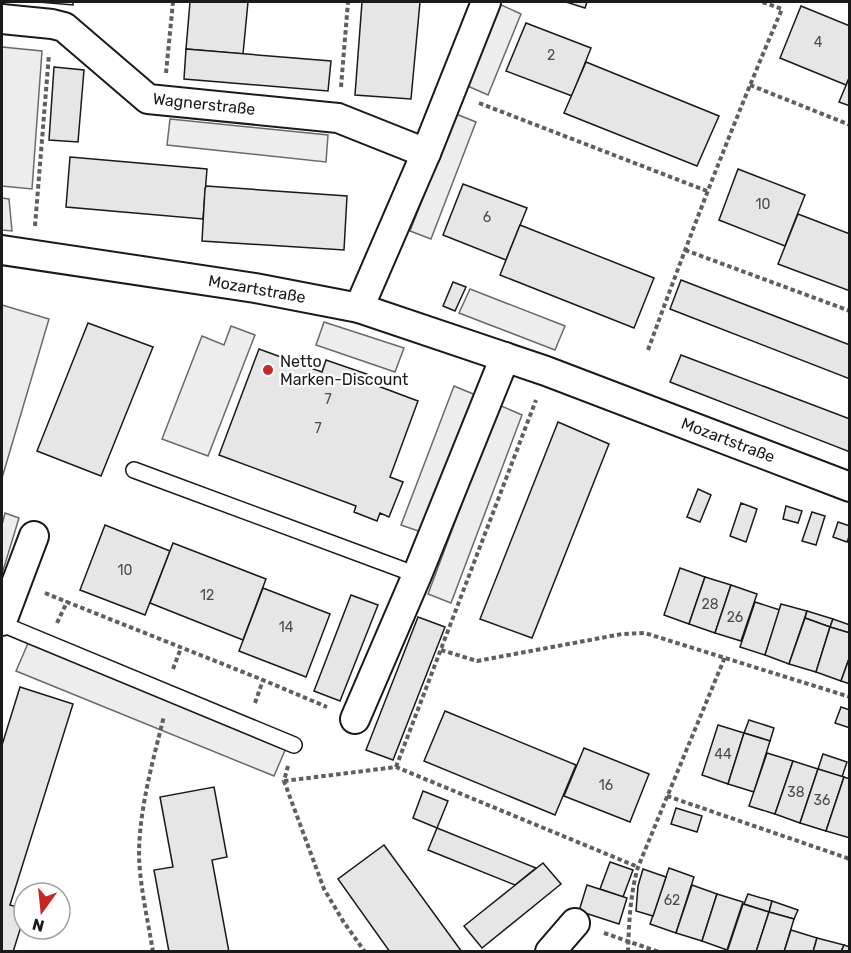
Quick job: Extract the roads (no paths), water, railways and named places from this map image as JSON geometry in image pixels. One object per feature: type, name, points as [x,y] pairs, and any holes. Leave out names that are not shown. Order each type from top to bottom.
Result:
[{"type":"street","points":[[359,308],[426,153],[486,2]]},
{"type":"street","name":"Wagnerstraße","points":[[2,19],[64,27],[148,99],[338,118],[426,153]]},
{"type":"street","name":"Mozartstraße","points":[[2,250],[255,288],[359,308],[546,371],[849,487]]},
{"type":"street","points":[[355,719],[417,575],[505,357]]},
{"type":"street","points":[[2,622],[34,536]]},
{"type":"street","points":[[550,951],[575,923]]},
{"type":"lane","points":[[134,470],[417,575]]},
{"type":"lane","points":[[2,622],[47,643],[294,745]]},
{"type":"place","name":"Netto Marken-Discount","points":[[268,370]]}]
